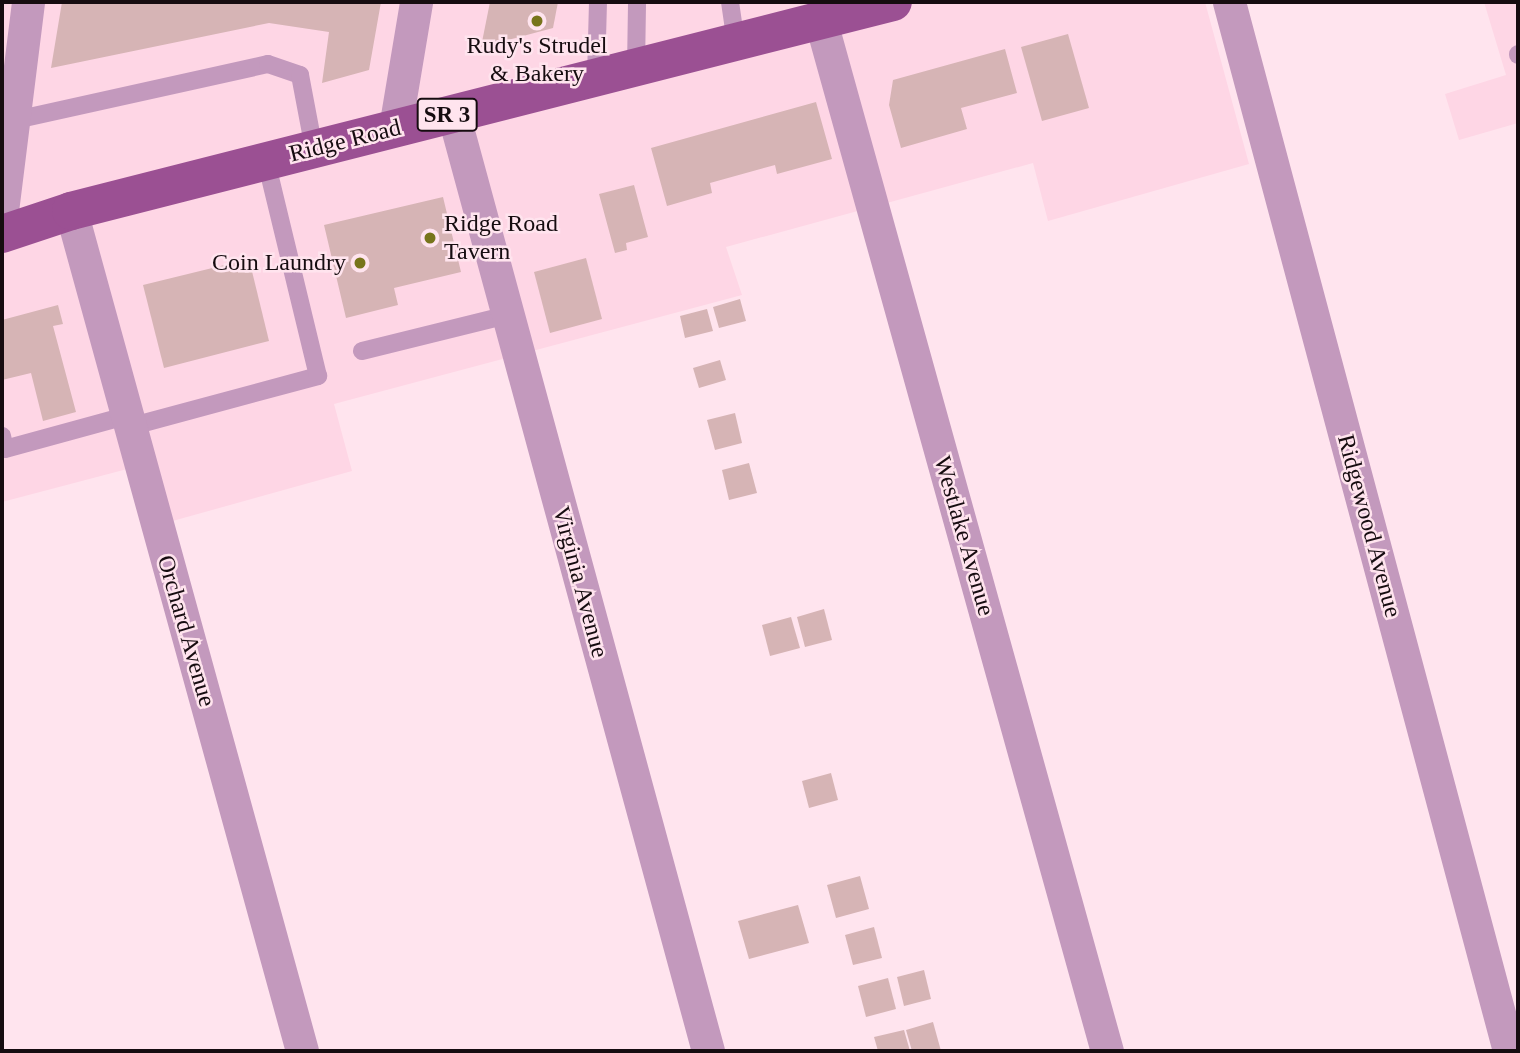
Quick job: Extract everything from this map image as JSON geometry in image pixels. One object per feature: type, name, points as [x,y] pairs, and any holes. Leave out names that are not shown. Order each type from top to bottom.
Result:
[{"type":"main road","name":"Ridge Road","points":[[2,234],[71,211],[736,43],[820,12],[893,2]]},
{"type":"street","points":[[395,128],[416,2]]},
{"type":"street","name":"Ridgewood Avenue","points":[[1229,2],[1509,1051]]},
{"type":"street","name":"Westlake Avenue","points":[[820,12],[1107,1051]]},
{"type":"street","points":[[2,211],[19,21]]},
{"type":"street","name":"Virginia Avenue","points":[[453,113],[708,1051]]},
{"type":"street","name":"Orchard Avenue","points":[[71,211],[302,1051]]},
{"type":"lane","points":[[596,78],[598,2]]},
{"type":"lane","points":[[636,68],[637,2]]},
{"type":"lane","points":[[730,2],[736,43]]},
{"type":"lane","points":[[11,121],[268,64],[300,75],[314,149]]},
{"type":"lane","points":[[2,436],[5,449],[318,376],[267,161]]},
{"type":"lane","points":[[362,351],[508,315]]},
{"type":"shaded area","points":[[2,2],[1205,2],[1249,164],[1048,221],[1033,163],[726,247],[742,295],[334,404],[352,471],[169,522],[150,463],[2,502]]},
{"type":"shaded area","points":[[1484,2],[1518,2],[1518,123],[1459,140],[1445,94],[1506,75]]},
{"type":"building","points":[[62,2],[381,2],[369,70],[322,83],[329,32],[269,23],[51,68]]},
{"type":"building","points":[[490,2],[558,2],[553,28],[481,47]]},
{"type":"building","points":[[1068,34],[1089,108],[1042,121],[1021,47]]},
{"type":"building","points":[[1005,49],[1017,93],[961,108],[967,129],[901,148],[889,105],[893,80]]},
{"type":"building","points":[[816,102],[832,159],[777,174],[775,165],[710,183],[712,193],[667,206],[651,148]]},
{"type":"building","points":[[634,185],[648,237],[626,243],[627,250],[615,253],[599,194]]},
{"type":"building","points":[[443,197],[461,272],[394,288],[398,305],[346,318],[324,225]]},
{"type":"building","points":[[586,258],[602,319],[550,333],[534,272]]},
{"type":"building","points":[[249,259],[269,341],[164,368],[143,285]]},
{"type":"building","points":[[740,299],[746,321],[719,328],[713,307]]},
{"type":"building","points":[[58,305],[63,324],[53,326],[76,412],[43,421],[31,373],[2,380],[2,320]]},
{"type":"building","points":[[707,309],[713,331],[685,338],[680,316]]},
{"type":"building","points":[[720,360],[726,380],[699,388],[693,368]]},
{"type":"building","points":[[735,413],[742,443],[715,450],[707,420]]},
{"type":"building","points":[[749,463],[757,493],[729,500],[722,470]]},
{"type":"building","points":[[824,609],[832,640],[805,647],[797,617]]},
{"type":"building","points":[[791,617],[800,648],[770,656],[762,625]]},
{"type":"building","points":[[831,773],[838,800],[809,808],[802,781]]},
{"type":"building","points":[[860,876],[869,909],[836,918],[827,885]]},
{"type":"building","points":[[798,905],[809,943],[749,959],[738,921]]},
{"type":"building","points":[[874,927],[882,958],[853,965],[845,935]]},
{"type":"building","points":[[924,970],[931,999],[904,1006],[897,977]]},
{"type":"building","points":[[888,978],[896,1009],[866,1017],[858,986]]},
{"type":"building","points":[[933,1022],[941,1051],[912,1051],[906,1030]]},
{"type":"building","points":[[904,1030],[910,1051],[878,1051],[874,1037]]},
{"type":"place","name":"Rudy's Strudel & Bakery","points":[[537,21]]},
{"type":"place","name":"Ridge Road Tavern","points":[[430,238]]},
{"type":"place","name":"Coin Laundry","points":[[360,263]]}]
